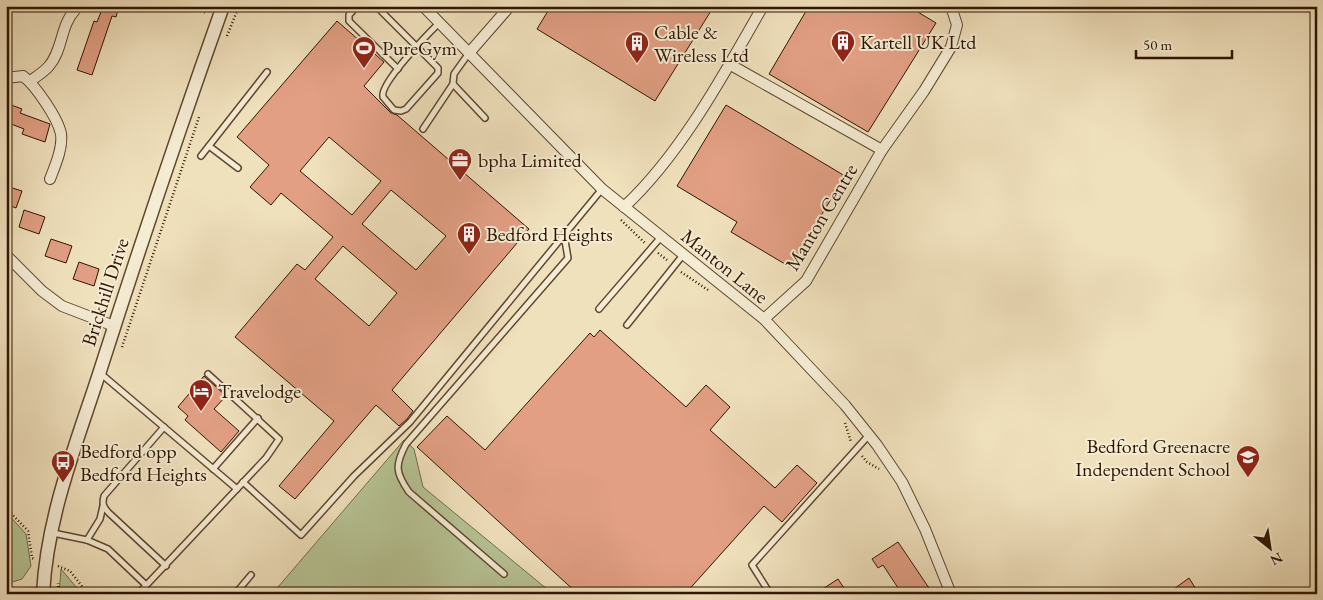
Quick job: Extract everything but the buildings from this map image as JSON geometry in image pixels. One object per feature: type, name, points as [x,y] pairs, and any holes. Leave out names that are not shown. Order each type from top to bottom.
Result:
[{"type":"street","name":"Manton Lane","points":[[423,6],[602,189],[764,320],[845,405],[902,482],[925,529],[951,594]]},
{"type":"street","points":[[469,53],[510,6]]},
{"type":"street","points":[[624,208],[661,169],[729,64],[763,6]]},
{"type":"street","name":"Manton Centre","points":[[764,320],[806,281],[882,150],[924,91],[951,47],[956,26],[951,6]]},
{"type":"street","points":[[30,82],[49,66],[54,57],[66,19],[75,10]]},
{"type":"street","name":"Brickhill Drive","points":[[43,593],[45,560],[50,533],[74,446],[200,68],[221,11]]},
{"type":"street","name":"Manton Centre","points":[[729,64],[882,150]]},
{"type":"street","points":[[6,78],[23,76],[30,82],[50,112],[61,134],[60,149],[50,179]]},
{"type":"street","points":[[6,255],[42,291],[62,306],[114,326]]},
{"type":"street","points":[[28,594],[43,593]]},
{"type":"lane","points":[[358,6],[349,14],[349,21],[398,69]]},
{"type":"lane","points":[[376,6],[418,46],[438,68],[438,73],[401,111],[394,110],[385,101],[382,93],[398,69],[418,46],[439,23]]},
{"type":"lane","points":[[423,129],[453,84],[454,74],[469,53]]},
{"type":"lane","points":[[201,156],[267,72]]},
{"type":"lane","points":[[453,84],[485,118]]},
{"type":"lane","points":[[210,146],[238,168]]},
{"type":"lane","points":[[243,482],[301,535],[354,476],[396,437],[420,411],[602,189]]},
{"type":"lane","points":[[504,574],[409,492],[398,476],[397,460],[406,444],[568,258],[564,235]]},
{"type":"lane","points":[[599,309],[661,237]]},
{"type":"lane","points":[[627,325],[683,255]]},
{"type":"lane","points":[[99,373],[237,489]]},
{"type":"lane","points":[[138,594],[237,489],[279,439],[208,374]]},
{"type":"lane","points":[[213,469],[258,418]]},
{"type":"lane","points":[[87,540],[100,519],[104,496],[164,427]]},
{"type":"lane","points":[[769,592],[752,564],[869,435]]},
{"type":"lane","points":[[103,506],[166,566]]},
{"type":"lane","points":[[50,533],[87,540],[108,550],[146,585]]},
{"type":"lane","points":[[235,594],[251,575]]},
{"type":"path","points":[[184,6],[221,11]]},
{"type":"path","points":[[226,39],[239,6]]},
{"type":"path","points":[[120,354],[201,110]]},
{"type":"path","points":[[6,508],[28,532],[32,558],[45,560],[70,570],[88,594]]},
{"type":"path","points":[[58,572],[60,559]]},
{"type":"path","points":[[58,578],[58,594]]},
{"type":"green space","points":[[404,440],[414,449],[423,487],[553,594],[272,594]]},
{"type":"green space","points":[[6,512],[26,534],[31,566],[22,579],[6,584]]},
{"type":"green space","points":[[61,569],[82,594],[59,594]]},
{"type":"place","name":"Kartell UK Ltd","points":[[843,63]]},
{"type":"place","name":"Cable & Wireless Ltd","points":[[637,64]]},
{"type":"place","name":"PureGym","points":[[364,69]]},
{"type":"place","name":"bpha Limited","points":[[460,181]]},
{"type":"place","name":"Bedford Heights","points":[[469,255]]},
{"type":"place","name":"Travelodge","points":[[201,412]]},
{"type":"place","name":"Bedford Greenacre Independent School","points":[[1248,478]]},
{"type":"place","name":"Bedford opp Bedford Heights","points":[[63,483]]}]
